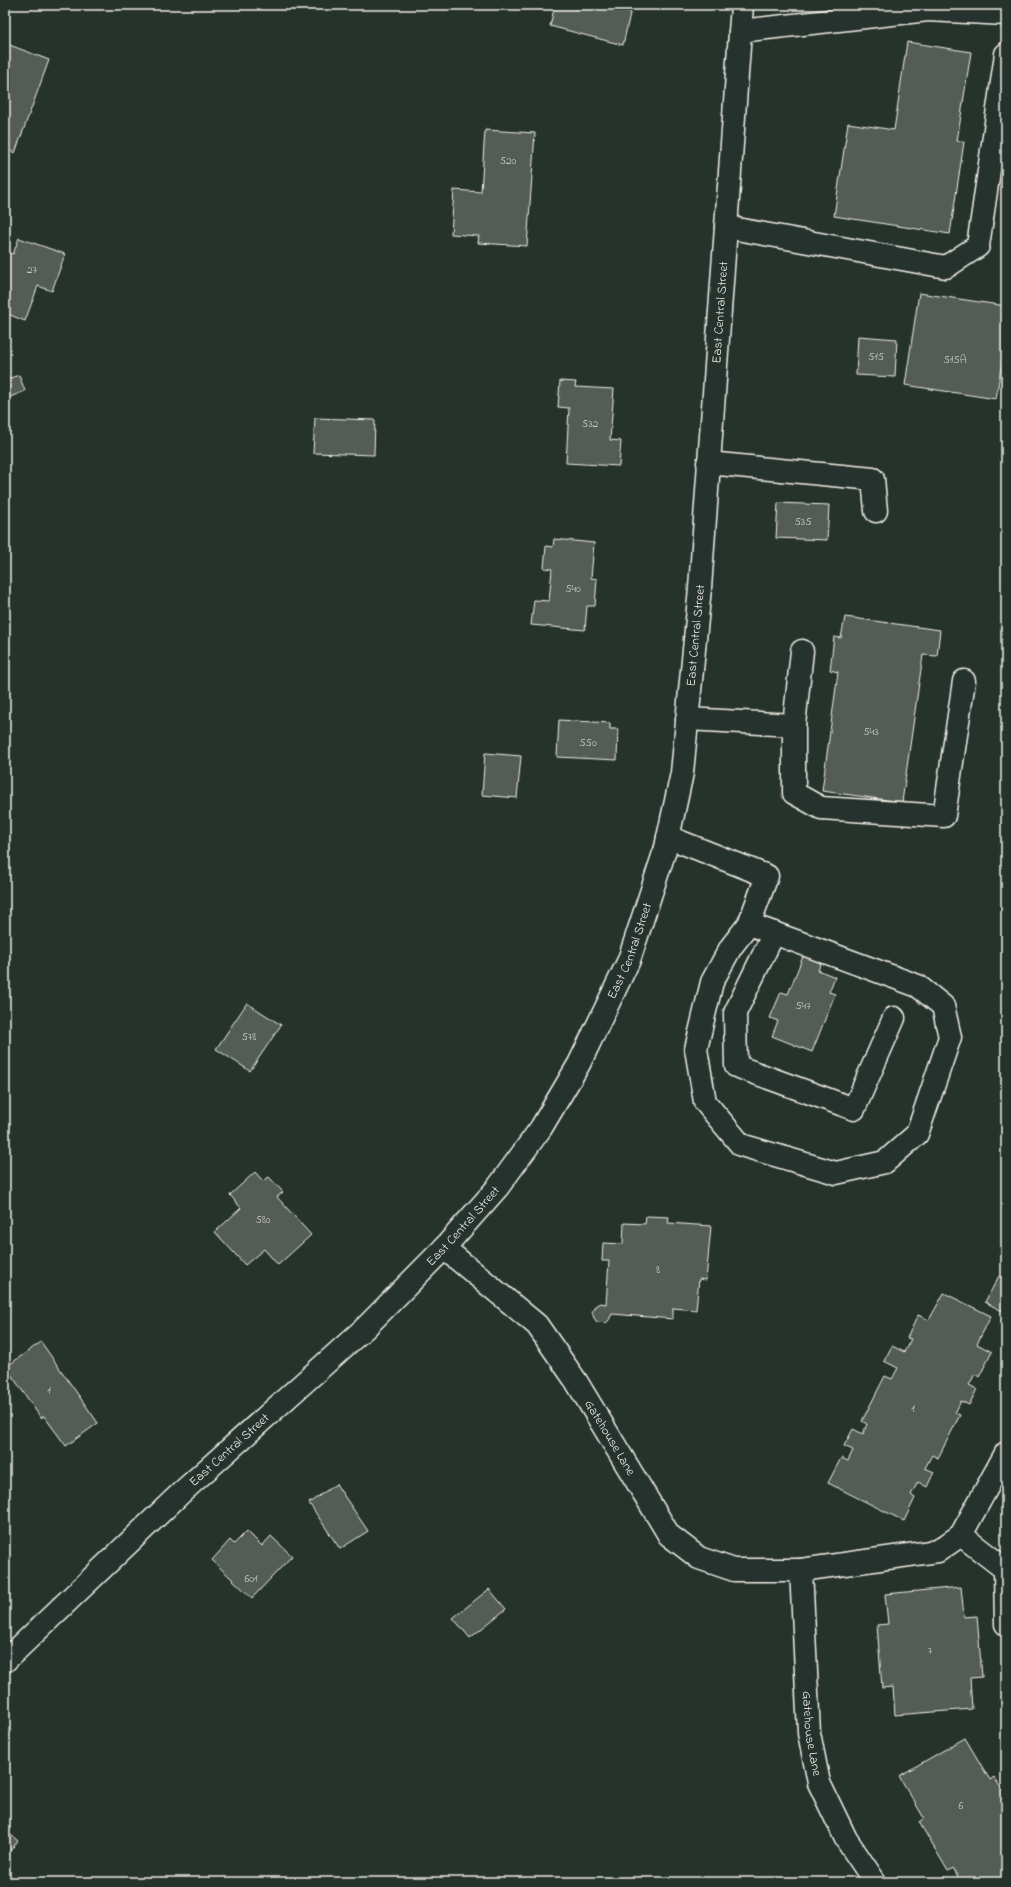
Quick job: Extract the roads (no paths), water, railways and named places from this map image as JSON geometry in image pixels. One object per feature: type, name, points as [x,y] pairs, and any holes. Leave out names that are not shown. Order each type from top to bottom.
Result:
[{"type":"main road","name":"East Central Street","points":[[5,1661],[182,1492],[366,1327],[444,1248],[498,1187],[541,1128],[578,1064],[629,960],[668,837],[682,773],[700,588],[742,5]]},
{"type":"main road","points":[[740,31],[928,10],[1006,14]]},
{"type":"main road","points":[[726,227],[946,268],[978,246],[1006,54]]},
{"type":"main road","points":[[708,463],[873,480],[876,511]]},
{"type":"main road","points":[[802,652],[794,726],[794,793],[821,808],[944,816],[964,681]]},
{"type":"main road","points":[[687,719],[794,726]]},
{"type":"main road","points":[[668,837],[768,876],[749,924],[731,946],[712,982],[696,1048],[705,1102],[741,1145],[836,1173],[885,1162],[917,1134],[950,1037],[942,1006],[918,986],[749,924]]},
{"type":"main road","points":[[774,933],[735,1013],[736,1066],[854,1109],[894,1018]]},
{"type":"main road","name":"Gatehouse Lane","points":[[444,1248],[537,1325],[576,1381],[669,1535],[699,1558],[734,1570],[801,1570],[938,1551],[961,1535],[1006,1453]]},
{"type":"main road","points":[[961,1535],[1006,1570],[1006,1624]]},
{"type":"main road","name":"Gatehouse Lane","points":[[801,1570],[809,1733],[819,1783],[846,1839],[875,1882]]}]
